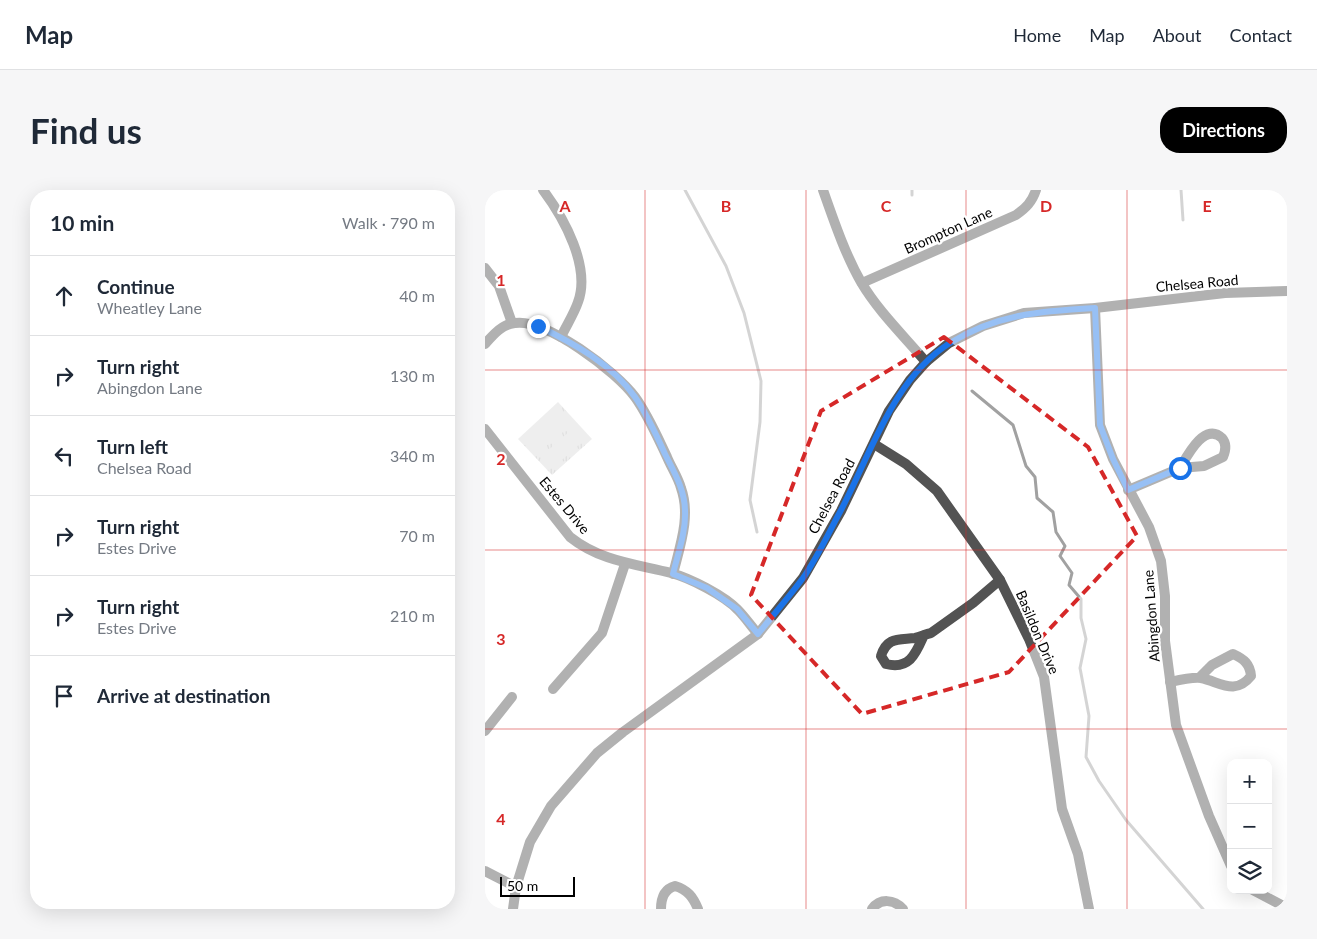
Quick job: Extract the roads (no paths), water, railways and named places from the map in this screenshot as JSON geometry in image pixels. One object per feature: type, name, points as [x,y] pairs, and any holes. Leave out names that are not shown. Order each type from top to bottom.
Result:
[{"type":"street","points":[[543,190],[568,228],[580,270],[581,287],[579,301],[561,337]]},
{"type":"street","points":[[823,190],[853,268],[878,307],[925,362]]},
{"type":"street","name":"Brompton Lane","points":[[862,283],[1015,215],[1033,199],[1036,190]]},
{"type":"street","points":[[485,268],[499,286],[512,323]]},
{"type":"street","name":"Chelsea Road","points":[[513,909],[516,887],[530,842],[551,806],[597,754],[641,718],[758,634],[803,578],[841,512],[889,412],[910,380],[925,362],[949,343],[983,326],[1024,313],[1095,308],[1225,293],[1287,292]]},
{"type":"street","name":"Abingdon Lane","points":[[1095,308],[1100,425],[1113,459],[1149,527],[1161,561],[1165,596],[1165,641],[1176,725],[1209,816],[1227,857]]},
{"type":"street","points":[[485,344],[496,332],[512,323],[525,322],[561,337],[588,354],[617,377],[634,395],[646,414],[682,488],[685,527],[673,574]]},
{"type":"street","name":"Estes Drive","points":[[485,429],[570,537],[607,558],[625,564],[673,574],[707,588],[737,609],[758,634]]},
{"type":"street","points":[[1128,490],[1180,468],[1204,466],[1223,457],[1226,450],[1225,442],[1220,436],[1212,433],[1205,435],[1196,444],[1180,468]]},
{"type":"street","name":"Basildon Drive","points":[[874,444],[906,464],[937,491],[1001,580],[1029,639],[1044,677],[1062,809],[1078,854],[1089,909]]},
{"type":"street","points":[[553,689],[602,633],[625,564]]},
{"type":"street","points":[[925,635],[931,633],[973,604],[1001,580]]},
{"type":"street","points":[[1170,682],[1199,678],[1224,687],[1236,686],[1246,682],[1251,676],[1251,670],[1247,663],[1233,654],[1222,658],[1212,665],[1199,678]]},
{"type":"street","points":[[485,731],[512,697]]},
{"type":"street","points":[[485,871],[516,887]]},
{"type":"street","points":[[661,909],[662,897],[665,892],[675,886],[688,892],[694,898],[698,909]]},
{"type":"street","points":[[1261,894],[1287,908]]},
{"type":"street","points":[[872,909],[876,903],[883,901],[899,905],[903,909]]},
{"type":"waterway","points":[[685,190],[726,266],[744,313],[761,381],[760,422],[750,500],[757,532]]},
{"type":"waterway","points":[[912,190],[912,195]]},
{"type":"waterway","points":[[1181,190],[1183,220]]},
{"type":"waterway","points":[[972,391],[1013,425],[1026,466],[1035,477],[1037,498],[1053,512],[1056,532],[1065,546],[1060,556],[1072,573],[1069,585],[1081,599],[1081,618],[1086,639],[1080,668],[1089,716],[1086,757],[1099,781],[1126,820],[1203,909]]}]
